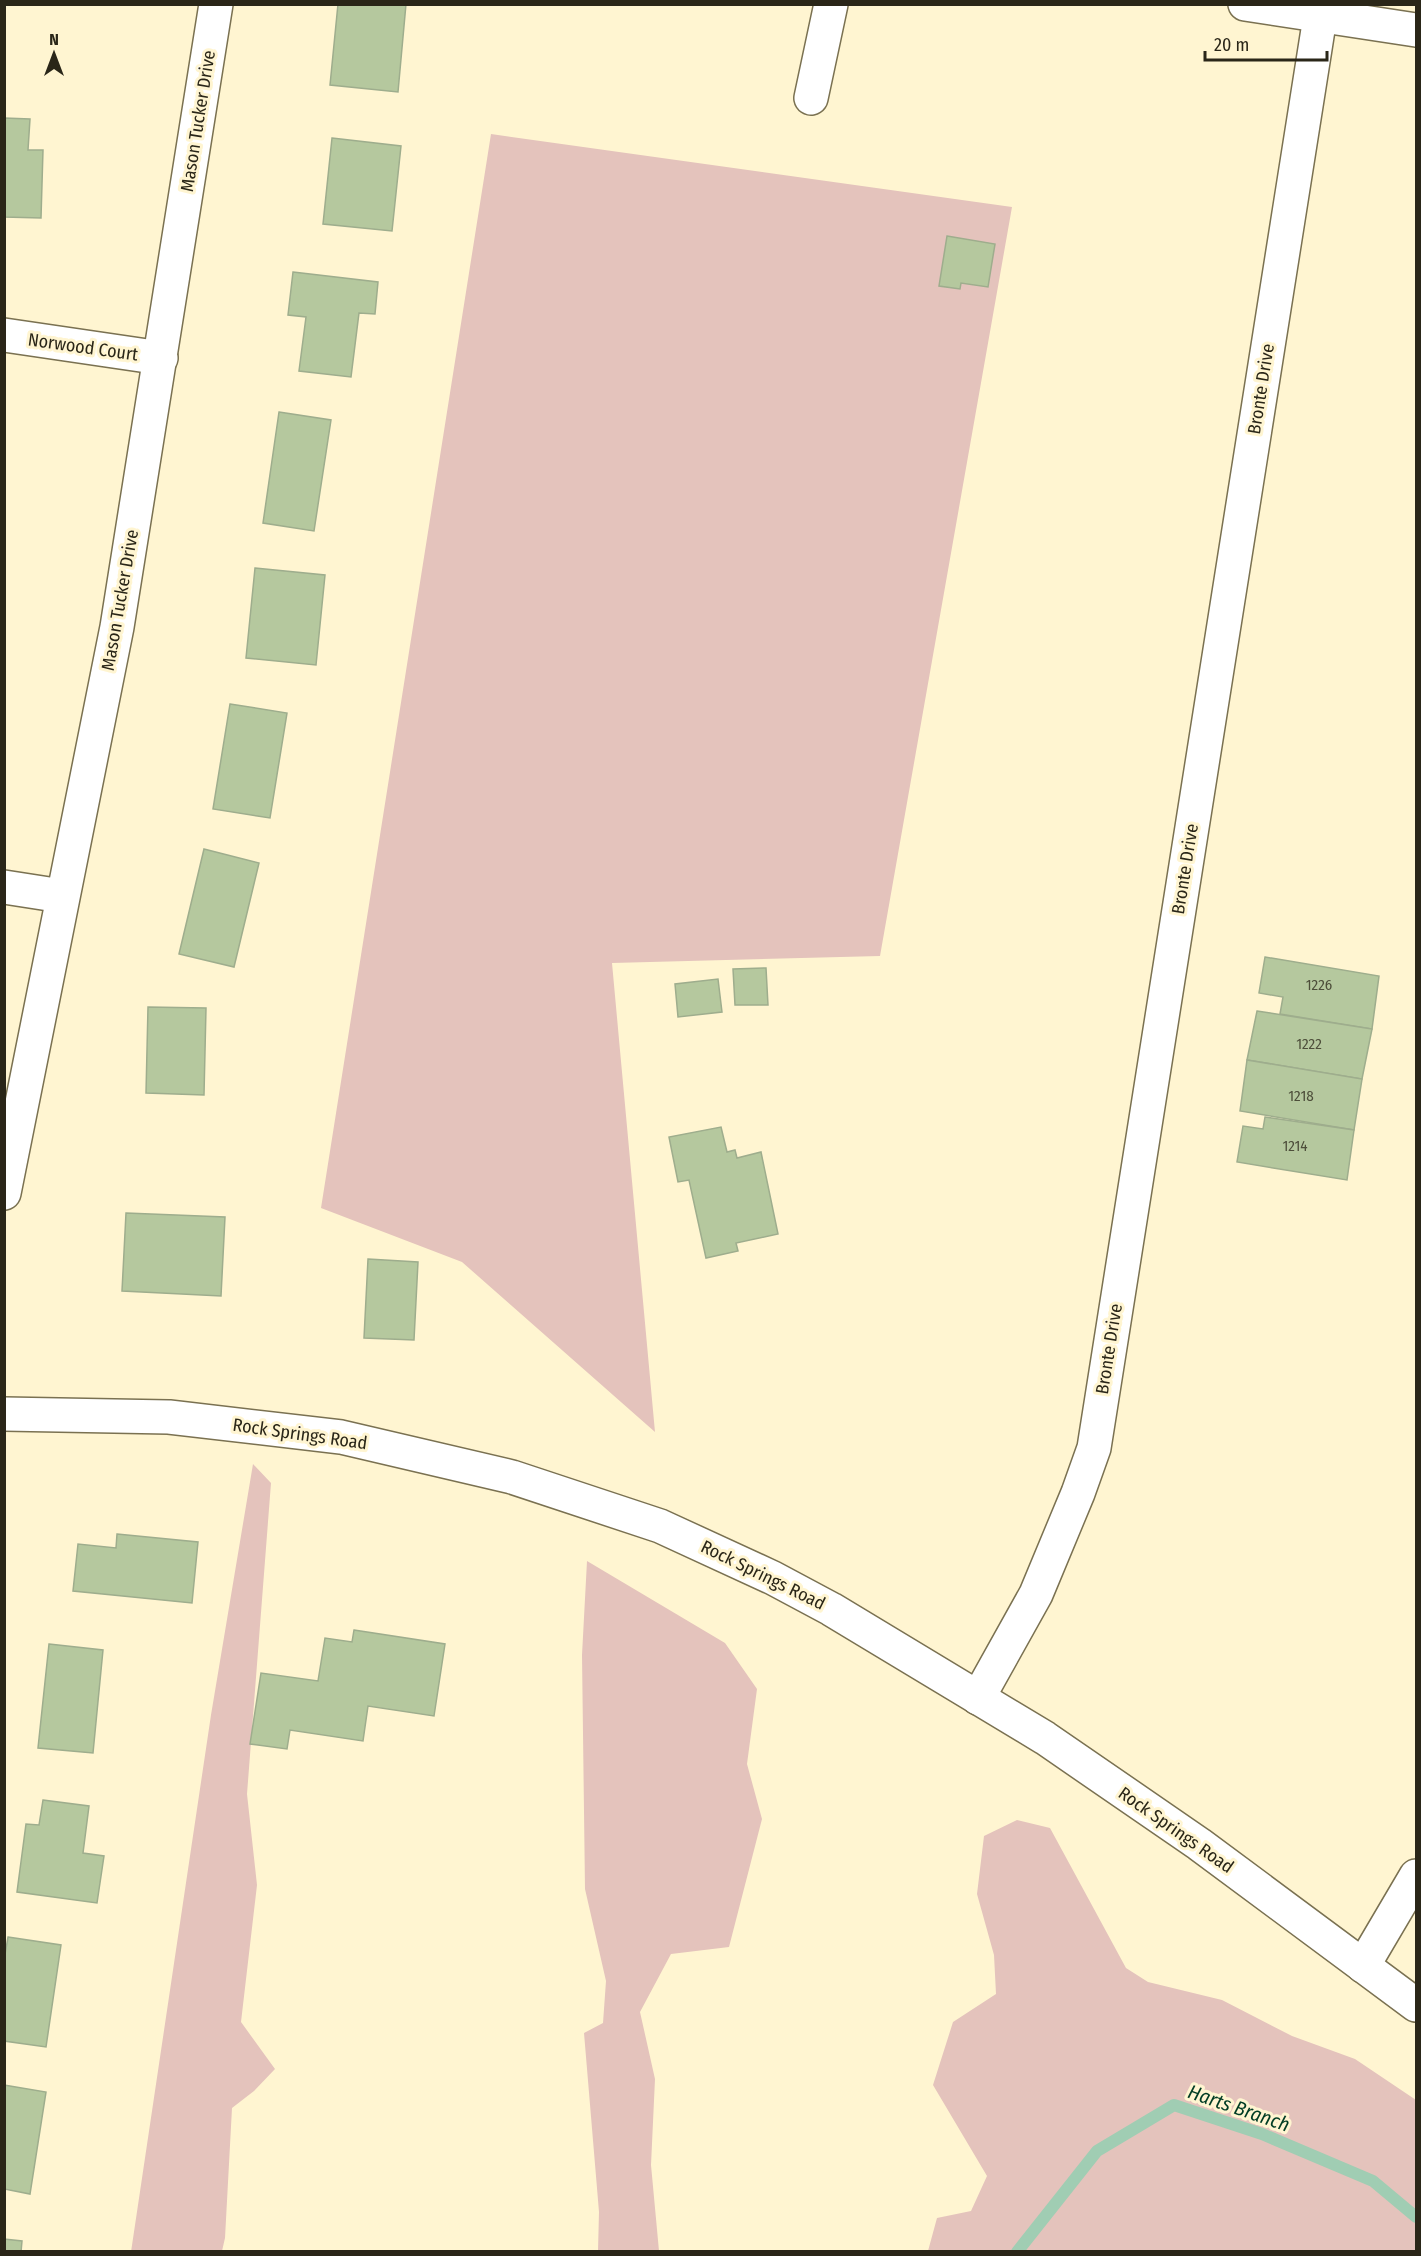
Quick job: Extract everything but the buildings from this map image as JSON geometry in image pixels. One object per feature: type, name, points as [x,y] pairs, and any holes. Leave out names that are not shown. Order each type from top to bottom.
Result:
[{"type":"street","name":"Mason Tucker Drive","points":[[4,1193],[117,627],[216,4]]},
{"type":"street","points":[[812,98],[831,4]]},
{"type":"street","points":[[1245,4],[1416,30]]},
{"type":"street","name":"Bronte Drive","points":[[978,1698],[1036,1594],[1094,1448],[1320,17]]},
{"type":"street","name":"Norwood Court","points":[[4,335],[161,358]]},
{"type":"street","points":[[4,887],[62,896]]},
{"type":"street","name":"Rock Springs Road","points":[[4,1414],[169,1417],[341,1437],[512,1477],[660,1526],[773,1578],[831,1609],[1045,1738],[1199,1844],[1416,2005]]},
{"type":"street","points":[[1363,1966],[1416,1876]]},
{"type":"shaded area","points":[[491,134],[1012,207],[880,956],[612,963],[655,1432],[462,1262],[321,1208]]},
{"type":"shaded area","points":[[253,1464],[271,1483],[247,1794],[257,1885],[241,2022],[275,2069],[254,2091],[232,2108],[225,2238],[222,2251],[131,2252],[211,1715]]},
{"type":"shaded area","points":[[587,1561],[725,1643],[757,1689],[747,1764],[762,1819],[729,1947],[671,1954],[640,2012],[655,2079],[651,2165],[659,2251],[598,2251],[599,2212],[584,2033],[603,2023],[606,1981],[585,1889],[582,1655]]},
{"type":"shaded area","points":[[1017,1820],[1050,1828],[1126,1968],[1148,1982],[1222,2000],[1292,2036],[1355,2059],[1416,2100],[1416,2251],[928,2251],[937,2218],[971,2211],[987,2176],[933,2085],[953,2022],[996,1994],[994,1955],[977,1894],[984,1836]]},
{"type":"waterway","name":"Harts Branch","points":[[1017,2252],[1097,2151],[1174,2105],[1262,2134],[1373,2181],[1416,2217]]}]
